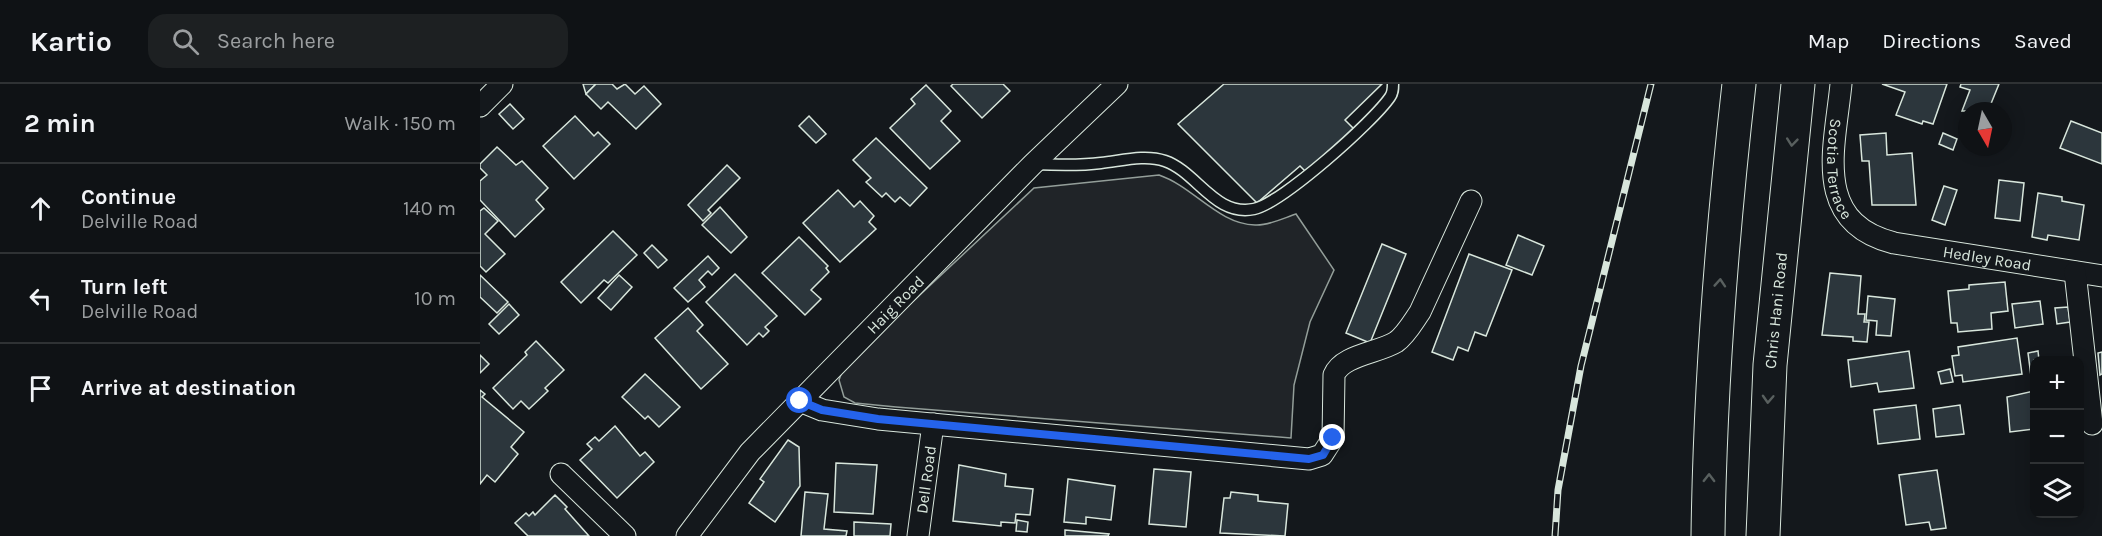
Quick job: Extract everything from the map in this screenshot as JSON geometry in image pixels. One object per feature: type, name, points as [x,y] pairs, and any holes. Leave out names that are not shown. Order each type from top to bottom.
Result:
[{"type":"main road","points":[[1708,536],[1710,423],[1726,197],[1739,84]]},
{"type":"main road","name":"Chris Hani Road","points":[[1763,536],[1770,365],[1798,84]]},
{"type":"street","points":[[480,106],[502,84]]},
{"type":"street","name":"Haig Road","points":[[687,536],[750,452],[1033,164],[1117,84]]},
{"type":"street","name":"Scotia Terrace","points":[[1841,84],[1834,185],[1843,210],[1851,221],[1874,237]]},
{"type":"street","points":[[800,401],[822,410],[933,424],[1309,459],[1323,455],[1333,438],[1336,368],[1354,357],[1367,355],[1397,341],[1409,327],[1420,312],[1471,201]]},
{"type":"street","name":"Hedley Road","points":[[1874,237],[1894,243],[2102,276]]},
{"type":"street","points":[[2075,272],[2092,424]]},
{"type":"street","name":"Dell Road","points":[[918,536],[933,424]]},
{"type":"street","points":[[561,474],[625,536]]},
{"type":"lane","points":[[1033,164],[1061,166],[1142,159],[1164,161],[1181,170],[1219,202],[1235,209],[1255,209],[1278,197],[1352,139],[1392,95],[1394,84]]},
{"type":"shaded area","points":[[1159,175],[1184,188],[1218,212],[1242,223],[1265,224],[1296,214],[1334,270],[1310,322],[1294,385],[1291,438],[896,407],[855,403],[844,397],[839,380],[844,366],[1034,188]]},
{"type":"building","points":[[583,84],[596,84],[586,94]]},
{"type":"building","points":[[596,84],[612,84],[617,89],[625,84],[635,94],[644,86],[661,104],[636,129],[608,102],[601,109],[586,94]]},
{"type":"building","points":[[953,84],[1003,84],[1010,91],[982,118],[951,86]]},
{"type":"building","points":[[1224,84],[1382,84],[1345,120],[1355,130],[1309,175],[1300,166],[1257,203],[1178,124]]},
{"type":"building","points":[[1882,84],[1947,84],[1933,124],[1923,121],[1922,124],[1896,115],[1905,92]]},
{"type":"building","points":[[1961,84],[1999,84],[1992,102],[1965,102],[1970,90],[1960,87]]},
{"type":"building","points":[[926,85],[951,111],[941,121],[960,141],[930,169],[890,128],[915,104],[911,99]]},
{"type":"building","points":[[510,104],[524,119],[513,129],[499,114]]},
{"type":"building","points":[[575,116],[594,136],[598,132],[610,144],[574,179],[543,146]]},
{"type":"building","points":[[809,116],[826,134],[816,143],[799,126]]},
{"type":"building","points":[[2071,121],[2102,133],[2102,164],[2060,148]]},
{"type":"building","points":[[1886,133],[1887,155],[1912,153],[1916,205],[1872,205],[1869,161],[1862,161],[1860,135]]},
{"type":"building","points":[[1943,133],[1957,139],[1953,150],[1939,144]]},
{"type":"building","points":[[876,138],[927,188],[910,206],[900,197],[895,202],[886,193],[882,197],[866,182],[871,178],[853,160]]},
{"type":"building","points":[[497,147],[516,165],[522,161],[548,188],[536,200],[544,209],[515,237],[480,200],[480,181],[487,175],[480,168],[480,164]]},
{"type":"building","points":[[727,165],[740,178],[708,210],[711,213],[703,221],[688,205]]},
{"type":"building","points":[[1999,180],[2024,183],[2020,221],[1995,218]]},
{"type":"building","points":[[1944,186],[1957,190],[1945,225],[1932,220]]},
{"type":"building","points":[[838,190],[854,207],[860,201],[874,216],[869,222],[876,229],[840,262],[803,223]]},
{"type":"building","points":[[2038,193],[2062,197],[2062,201],[2084,205],[2079,240],[2048,235],[2047,240],[2032,237]]},
{"type":"building","points":[[720,207],[747,237],[731,253],[702,225]]},
{"type":"building","points":[[484,208],[498,221],[485,234],[505,254],[486,272],[480,266],[480,211]]},
{"type":"building","points":[[613,231],[637,255],[608,283],[604,280],[581,303],[561,282]]},
{"type":"building","points":[[1518,235],[1544,246],[1532,275],[1506,265]]},
{"type":"building","points":[[799,237],[828,266],[826,268],[829,272],[811,290],[821,299],[805,315],[762,273]]},
{"type":"building","points":[[1382,244],[1406,254],[1370,343],[1346,333]]},
{"type":"building","points":[[652,245],[667,260],[658,268],[644,253]]},
{"type":"building","points":[[1469,254],[1512,270],[1486,336],[1475,332],[1468,351],[1458,347],[1453,360],[1432,352]]},
{"type":"building","points":[[708,256],[719,268],[712,275],[708,271],[699,280],[705,287],[688,302],[674,288]]},
{"type":"building","points":[[1830,273],[1861,276],[1858,314],[1865,314],[1864,322],[1869,322],[1867,342],[1853,341],[1853,337],[1822,335]]},
{"type":"building","points":[[735,274],[777,316],[765,327],[769,331],[763,337],[759,333],[747,345],[706,302]]},
{"type":"building","points":[[480,275],[508,302],[497,313],[480,297]]},
{"type":"building","points":[[619,275],[632,287],[611,310],[598,298]]},
{"type":"building","points":[[2005,282],[2008,311],[1991,313],[1992,329],[1958,332],[1957,323],[1951,323],[1948,291],[1969,289],[1969,285]]},
{"type":"building","points":[[1868,296],[1895,299],[1891,336],[1876,335],[1877,321],[1866,320]]},
{"type":"building","points":[[2040,301],[2043,324],[2015,328],[2012,304]]},
{"type":"building","points":[[509,304],[519,315],[499,334],[489,324]]},
{"type":"building","points":[[2068,307],[2070,322],[2057,324],[2055,308]]},
{"type":"building","points":[[688,308],[703,325],[697,331],[728,364],[701,389],[655,338]]},
{"type":"building","points":[[2017,338],[2022,374],[1963,382],[1962,375],[1955,376],[1952,356],[1959,355],[1958,347]]},
{"type":"building","points":[[536,341],[564,370],[545,388],[548,391],[529,409],[521,401],[513,409],[493,388],[527,355],[525,352]]},
{"type":"building","points":[[1909,351],[1914,388],[1879,392],[1877,383],[1851,387],[1848,360]]},
{"type":"building","points":[[2038,351],[2039,356],[2030,356],[2030,368],[2028,353]]},
{"type":"building","points":[[2102,352],[2102,374],[2100,375],[2098,353]]},
{"type":"building","points":[[480,355],[489,364],[480,373]]},
{"type":"building","points":[[1950,369],[1953,382],[1941,384],[1938,372]]},
{"type":"building","points":[[645,374],[680,407],[659,427],[648,416],[645,419],[622,397]]},
{"type":"building","points":[[480,390],[485,394],[482,397],[524,432],[511,447],[518,454],[495,482],[487,475],[480,484]]},
{"type":"building","points":[[2030,392],[2030,430],[2010,432],[2007,397]]},
{"type":"building","points":[[1916,405],[1920,439],[1878,444],[1874,410]]},
{"type":"building","points":[[1960,405],[1964,434],[1936,437],[1933,409]]},
{"type":"building","points":[[615,426],[640,456],[645,452],[654,462],[617,498],[580,460],[592,449],[587,444],[595,437],[599,441]]},
{"type":"building","points":[[788,440],[799,447],[800,486],[775,522],[749,503],[764,482],[760,479]]},
{"type":"building","points":[[836,463],[877,465],[873,514],[834,512]]},
{"type":"building","points":[[959,465],[1006,474],[1005,486],[1033,489],[1030,515],[1016,514],[1015,523],[1001,522],[1001,526],[953,521]]},
{"type":"building","points":[[1154,469],[1191,472],[1186,527],[1149,524]]},
{"type":"building","points":[[1937,470],[1946,528],[1931,530],[1929,522],[1906,525],[1899,475]]},
{"type":"building","points":[[1068,479],[1115,486],[1111,520],[1086,517],[1086,524],[1064,522]]},
{"type":"building","points":[[805,492],[828,494],[824,529],[847,531],[846,536],[801,536]]},
{"type":"building","points":[[1231,492],[1258,495],[1258,501],[1288,504],[1285,536],[1220,533],[1224,498],[1230,498]]},
{"type":"building","points":[[555,495],[589,536],[528,536],[515,523],[526,513],[529,516],[533,512],[535,515]]},
{"type":"building","points":[[1017,520],[1028,522],[1027,532],[1016,531]]},
{"type":"building","points":[[854,522],[891,524],[890,536],[854,536]]},
{"type":"building","points":[[1065,530],[1109,534],[1108,536],[1065,536]]},
{"type":"railway","points":[[1555,536],[1558,490],[1581,366],[1651,84]]},
{"type":"route","points":[[800,401],[822,410],[878,419],[1118,439],[1309,459],[1323,455],[1333,438]]}]
